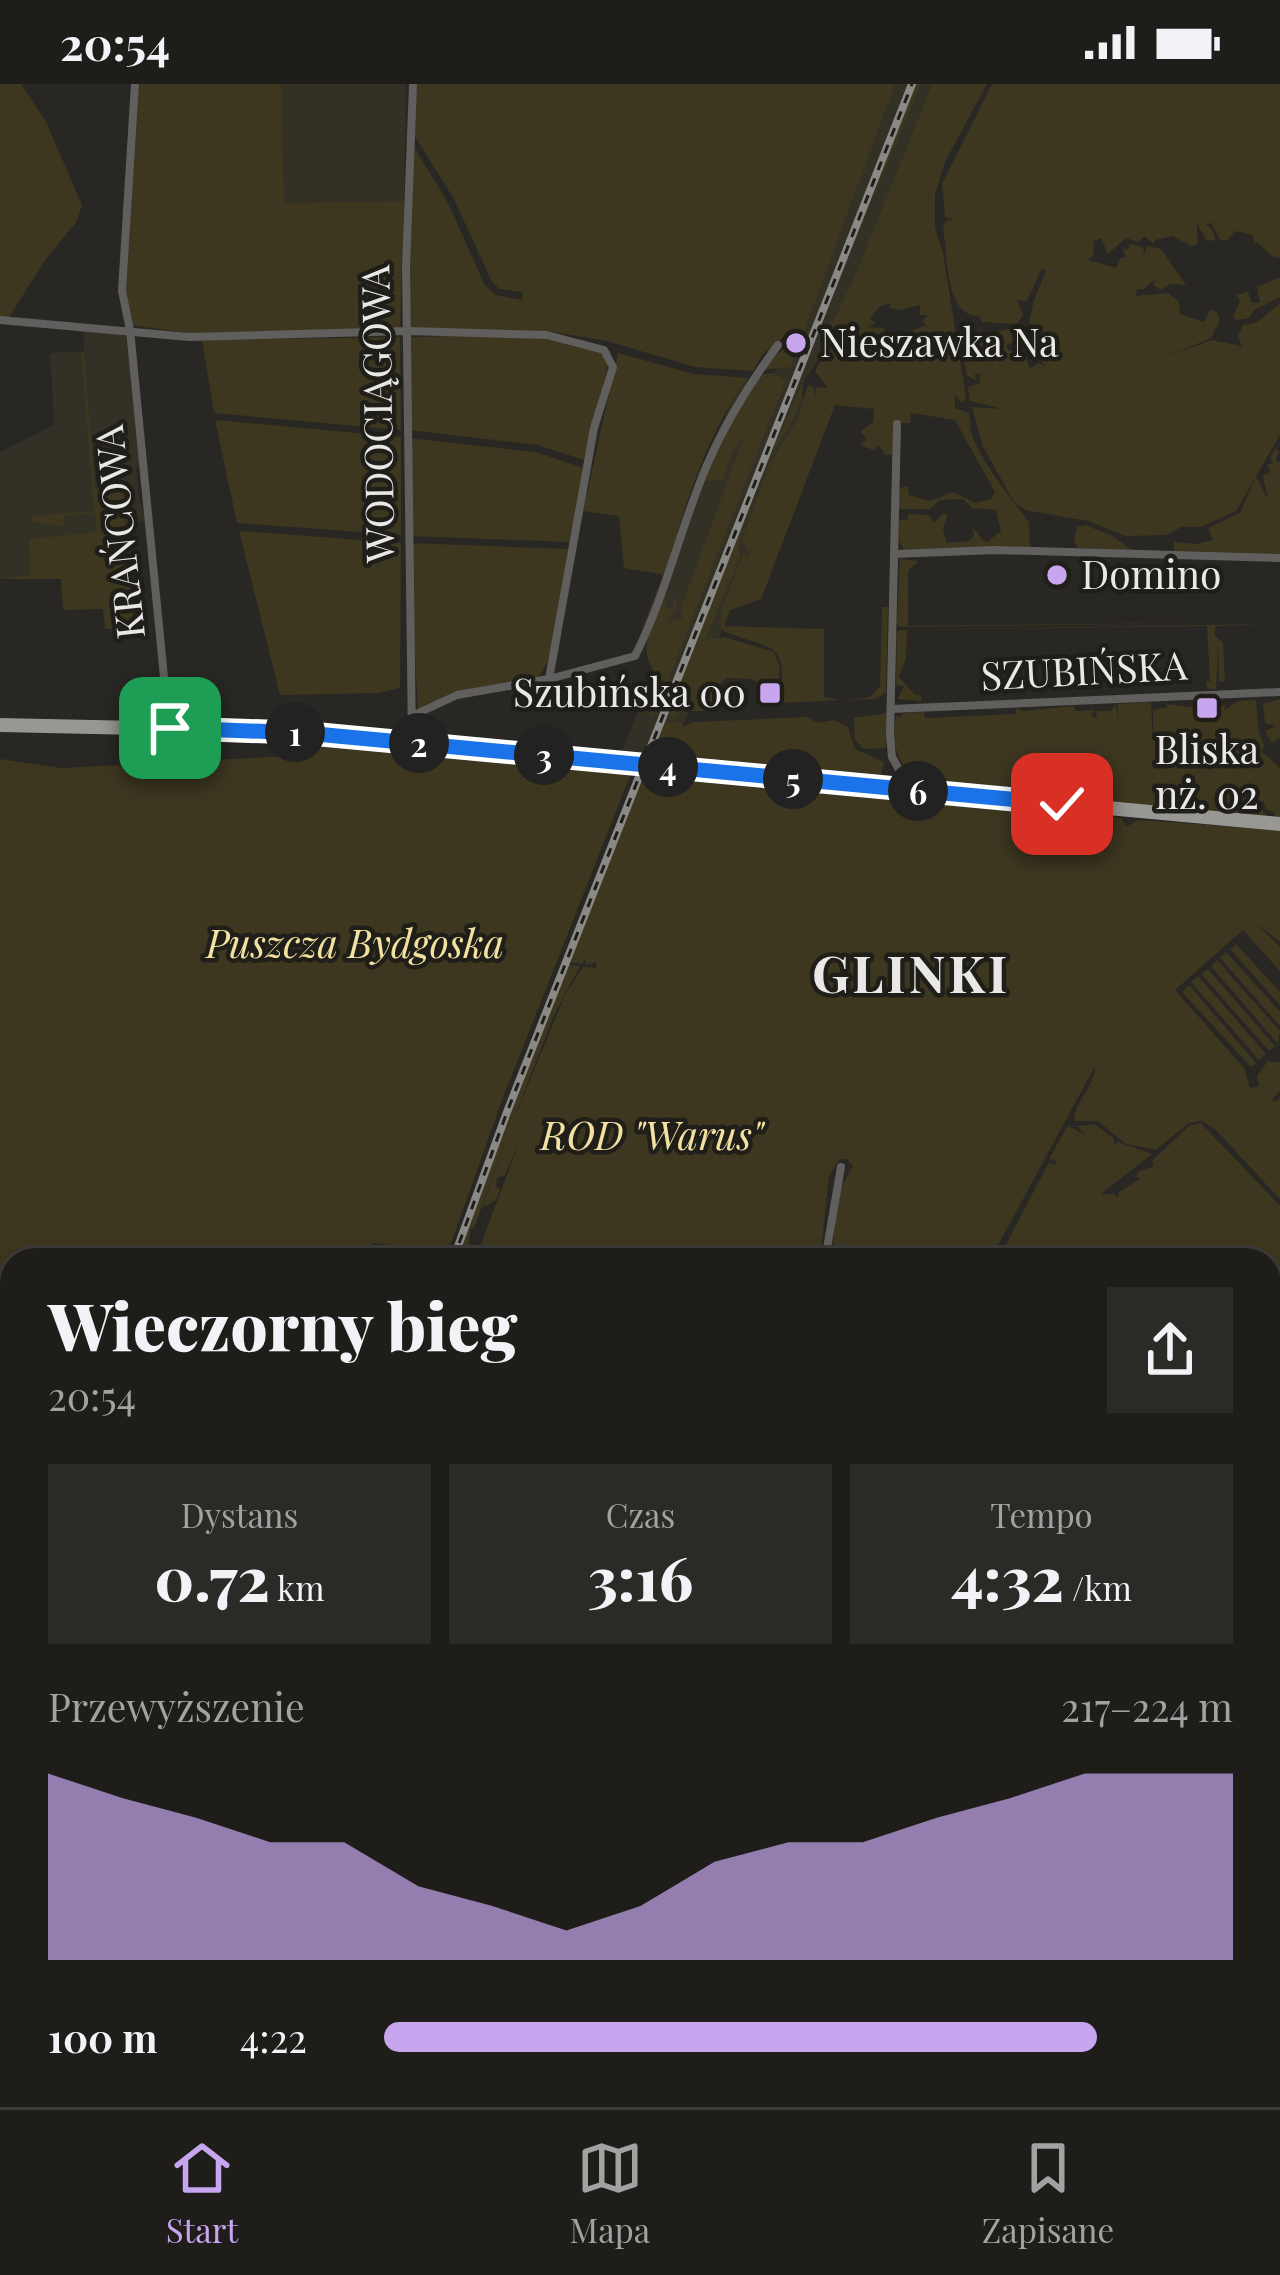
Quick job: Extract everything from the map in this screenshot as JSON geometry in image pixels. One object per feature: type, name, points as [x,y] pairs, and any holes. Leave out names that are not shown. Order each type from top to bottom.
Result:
[{"type":"main road","points":[[0,725],[305,733],[1280,824]]},
{"type":"street","name":"KRAŃCOWA","points":[[135,84],[122,292],[130,330],[170,728]]},
{"type":"street","name":"WODOCIĄGOWA","points":[[412,743],[406,266],[413,84]]},
{"type":"street","points":[[0,320],[189,337],[408,331],[547,335],[598,346],[613,367],[594,428],[549,679]]},
{"type":"street","points":[[412,716],[457,695],[549,679],[635,656],[659,609],[705,468],[736,404],[778,345]]},
{"type":"street","points":[[897,424],[892,757],[910,790]]},
{"type":"street","points":[[895,554],[994,550],[1280,558]]},
{"type":"street","name":"SZUBIŃSKA","points":[[892,710],[1280,692]]},
{"type":"street","points":[[827,1248],[841,1167]]},
{"type":"shaded area","points":[[281,84],[406,84],[404,201],[283,203]]},
{"type":"shaded area","points":[[892,84],[932,84],[855,275],[797,396],[834,404],[761,599],[730,610],[669,760],[621,754],[672,623],[642,628],[740,379],[770,384]]},
{"type":"shaded area","points":[[83,331],[127,338],[140,463],[136,469],[139,498],[146,521],[126,523],[123,488],[103,606],[63,610],[61,578],[0,579],[0,452],[54,425],[50,353],[84,351]]},
{"type":"green space","points":[[0,84],[21,84],[46,122],[82,205],[77,221],[9,317],[0,318]]},
{"type":"green space","points":[[139,84],[281,84],[284,203],[404,201],[400,330],[189,333],[130,325],[126,291]]},
{"type":"green space","points":[[417,84],[895,84],[791,367],[762,370],[793,342],[793,329],[762,355],[753,371],[695,367],[607,341],[547,331],[407,330],[414,147],[448,203],[485,285],[495,295],[522,300],[523,292],[499,289],[491,280],[454,199],[414,135]]},
{"type":"green space","points":[[915,84],[921,84],[853,246]]},
{"type":"green space","points":[[932,84],[987,84],[945,162],[935,195],[935,228],[966,397],[962,403],[955,395],[955,408],[969,413],[971,432],[982,455],[1029,522],[1030,547],[904,549],[898,541],[899,520],[908,520],[908,514],[929,515],[934,523],[943,513],[947,515],[943,529],[947,543],[969,541],[973,528],[986,543],[1001,531],[996,510],[972,508],[963,499],[940,500],[930,509],[899,509],[899,488],[908,486],[909,495],[930,501],[953,492],[975,503],[991,499],[995,492],[955,420],[911,413],[910,423],[893,423],[892,455],[885,455],[879,445],[873,450],[860,445],[867,439],[860,432],[873,422],[874,409],[835,405],[761,599],[730,610],[724,626],[824,629],[824,697],[842,700],[781,703],[778,657],[765,646],[721,630],[720,614],[744,552],[747,558],[750,555],[742,539],[770,464],[798,419],[808,385],[814,387],[814,400],[816,387],[828,388],[815,371],[826,346],[804,381],[855,275]],"holes":[[[920,305],[920,315],[928,315],[922,321],[926,325],[905,333],[898,347],[883,328],[867,327],[876,323],[870,319],[879,307],[892,306],[888,307],[899,310]]]},
{"type":"green space","points":[[992,84],[1280,84],[1280,258],[1254,244],[1253,235],[1235,231],[1228,240],[1220,240],[1211,223],[1206,224],[1215,240],[1207,241],[1197,223],[1198,243],[1192,247],[1173,236],[1153,244],[1144,236],[1138,242],[1126,238],[1108,254],[1101,238],[1094,241],[1088,260],[1116,268],[1126,257],[1122,248],[1130,244],[1143,247],[1144,255],[1147,246],[1161,249],[1186,285],[1171,284],[1161,290],[1153,285],[1155,279],[1137,289],[1136,296],[1168,293],[1179,302],[1180,314],[1204,322],[1210,310],[1216,311],[1220,320],[1211,338],[1161,359],[1211,340],[1242,346],[1238,336],[1243,325],[1257,322],[1280,303],[1280,435],[1236,511],[1201,527],[1181,527],[1167,535],[1125,536],[1088,521],[1025,510],[1014,502],[983,447],[972,407],[1003,409],[970,401],[968,387],[980,383],[980,373],[974,375],[977,380],[967,376],[960,341],[970,339],[972,327],[974,333],[982,329],[990,343],[1001,343],[1003,336],[993,338],[993,333],[1011,328],[1017,333],[1016,341],[1006,345],[1008,350],[1025,356],[1030,368],[1039,363],[1045,367],[1027,331],[1046,271],[1042,268],[1027,301],[1017,300],[1023,315],[1017,324],[982,322],[959,306],[954,295],[943,227],[947,220],[956,220],[945,217],[942,184]]},
{"type":"green space","points":[[1280,277],[1280,297],[1254,310],[1249,318],[1233,317],[1240,301],[1237,295],[1248,292],[1252,303],[1260,303],[1257,287]]},
{"type":"green space","points":[[400,337],[401,430],[214,413],[202,340]]},
{"type":"green space","points":[[408,337],[546,339],[611,351],[585,460],[537,445],[408,430]]},
{"type":"green space","points":[[81,352],[95,489],[123,488],[134,628],[105,629],[103,609],[63,610],[61,579],[0,579],[30,575],[29,539],[97,532],[95,513],[64,516],[64,526],[31,522],[32,516],[94,511]]},
{"type":"green space","points":[[618,353],[694,374],[748,378],[721,421],[698,472],[666,575],[624,568],[619,516],[583,511]]},
{"type":"green space","points":[[772,373],[786,380],[654,716],[648,714],[652,703],[647,684],[657,675],[647,655],[652,626],[666,595],[665,608],[673,609],[673,595],[678,606],[667,624],[682,618],[686,626],[680,610],[745,434],[723,480],[704,481],[733,414],[761,375]]},
{"type":"green space","points":[[803,383],[796,412],[752,502],[740,537],[739,561],[705,639],[711,634],[712,639],[724,637],[774,652],[780,668],[773,686],[777,688],[775,699],[752,679],[727,678],[714,689],[712,711],[681,711],[671,722],[667,714],[699,631],[766,465]]},
{"type":"green space","points":[[215,420],[401,437],[401,535],[237,523]]},
{"type":"green space","points":[[408,438],[536,452],[583,468],[570,542],[409,536]]},
{"type":"green space","points":[[1276,447],[1280,554],[1174,551],[1174,542],[1213,540],[1208,528],[1240,513],[1256,476],[1268,500],[1263,476],[1271,471],[1267,466],[1273,462],[1270,458]]},
{"type":"green space","points":[[1085,525],[1113,536],[1131,550],[1078,548],[1074,541],[1077,527]]},
{"type":"green space","points":[[239,531],[401,543],[400,688],[378,693],[280,695]]},
{"type":"green space","points":[[409,543],[568,549],[556,635],[538,677],[452,692],[418,710]]},
{"type":"green space","points":[[900,559],[918,561],[908,571],[908,626],[1280,622],[900,627]]},
{"type":"green space","points":[[882,607],[888,607],[886,692],[877,699],[846,700],[870,697],[880,686]]},
{"type":"green space","points":[[1273,624],[1215,626],[1215,636],[1223,643],[1225,681],[1219,682],[1218,645],[1216,689],[1207,689],[1206,682],[1210,681],[1207,626],[907,630],[906,659],[899,677],[915,695],[921,695],[921,701],[898,699],[904,686],[896,685],[900,630]]},
{"type":"green space","points":[[1280,699],[1280,738],[1272,743],[1265,731],[1276,726],[1265,723],[1263,704]]},
{"type":"green space","points":[[1256,700],[1265,746],[1261,751],[1280,768],[1280,818],[1274,818],[1263,801],[1258,805],[1268,817],[912,783],[894,742],[894,725],[902,713],[924,712],[925,718],[1074,706],[1075,711],[1094,710],[1091,716],[1096,718],[1097,711],[1111,711],[1116,704],[1118,720],[1118,704],[1151,702],[1153,744],[1153,710],[1167,704],[1204,709],[1225,705],[1224,710],[1238,701]]},
{"type":"green space","points":[[889,713],[886,748],[864,749],[855,740],[854,718]]},
{"type":"green space","points":[[807,717],[848,727],[855,749],[884,762],[880,781],[713,764],[713,759],[698,757],[696,762],[651,758],[663,723],[682,722],[683,727],[693,722]]},
{"type":"green space","name":"Puszcza Bydgoska","points":[[326,742],[632,771],[504,1095],[449,1248],[381,1248],[390,1245],[373,1243],[371,1248],[0,1248],[0,759],[62,768],[305,757],[307,746]]},
{"type":"green space","name":"ROD \"Warus\"","points":[[645,772],[878,794],[880,798],[883,794],[1094,813],[1122,819],[1126,827],[1138,820],[1280,830],[1280,942],[1256,923],[1280,947],[1280,971],[1243,930],[1175,990],[1244,1068],[1250,1088],[1259,1086],[1257,1076],[1268,1061],[1280,1062],[1280,1091],[1272,1099],[1275,1102],[1280,1097],[1280,1199],[1202,1121],[1189,1123],[1156,1150],[1126,1144],[1098,1121],[1074,1121],[1095,1066],[996,1248],[832,1248],[839,1191],[853,1166],[840,1159],[829,1176],[821,1248],[480,1248],[519,1143],[505,1175],[497,1178],[496,1200],[482,1208],[513,1121],[470,1229],[469,1248],[462,1248],[569,965],[580,966],[554,1015],[514,1119],[565,995],[583,967],[596,968],[597,962],[586,965],[585,958],[582,964],[570,962]]},
{"type":"green space","points":[[1236,944],[1280,992],[1280,1005],[1230,949]]},
{"type":"green space","points":[[1226,952],[1280,1012],[1280,1026],[1220,958]]},
{"type":"green space","points":[[1217,960],[1280,1031],[1278,1044],[1211,966]]},
{"type":"green space","points":[[1208,969],[1275,1046],[1269,1051],[1201,974]]},
{"type":"green space","points":[[1198,976],[1266,1054],[1259,1060],[1191,982]]},
{"type":"green space","points":[[1189,985],[1256,1063],[1251,1067],[1182,992]]},
{"type":"green space","points":[[1201,1123],[1280,1206],[1280,1248],[1004,1248],[1049,1162],[1056,1165],[1049,1159],[1068,1125],[1086,1136],[1077,1126],[1095,1124],[1114,1139],[1114,1145],[1118,1142],[1152,1154],[1101,1194],[1118,1198],[1119,1192],[1141,1178],[1136,1177],[1138,1172],[1154,1166],[1152,1161],[1189,1126]]},
{"type":"railway","points":[[457,1248],[912,84]]},
{"type":"place","name":"Nieszawka Na","points":[[796,343]]},
{"type":"place","name":"Domino","points":[[1057,575]]},
{"type":"place","name":"Szubińska 00","points":[[770,693]]},
{"type":"place","name":"Bliska nż. 02","points":[[1207,708]]},
{"type":"district","name":"GLINKI","points":[[911,975]]},
{"type":"route","points":[[170,728],[305,733],[1062,804]]}]
